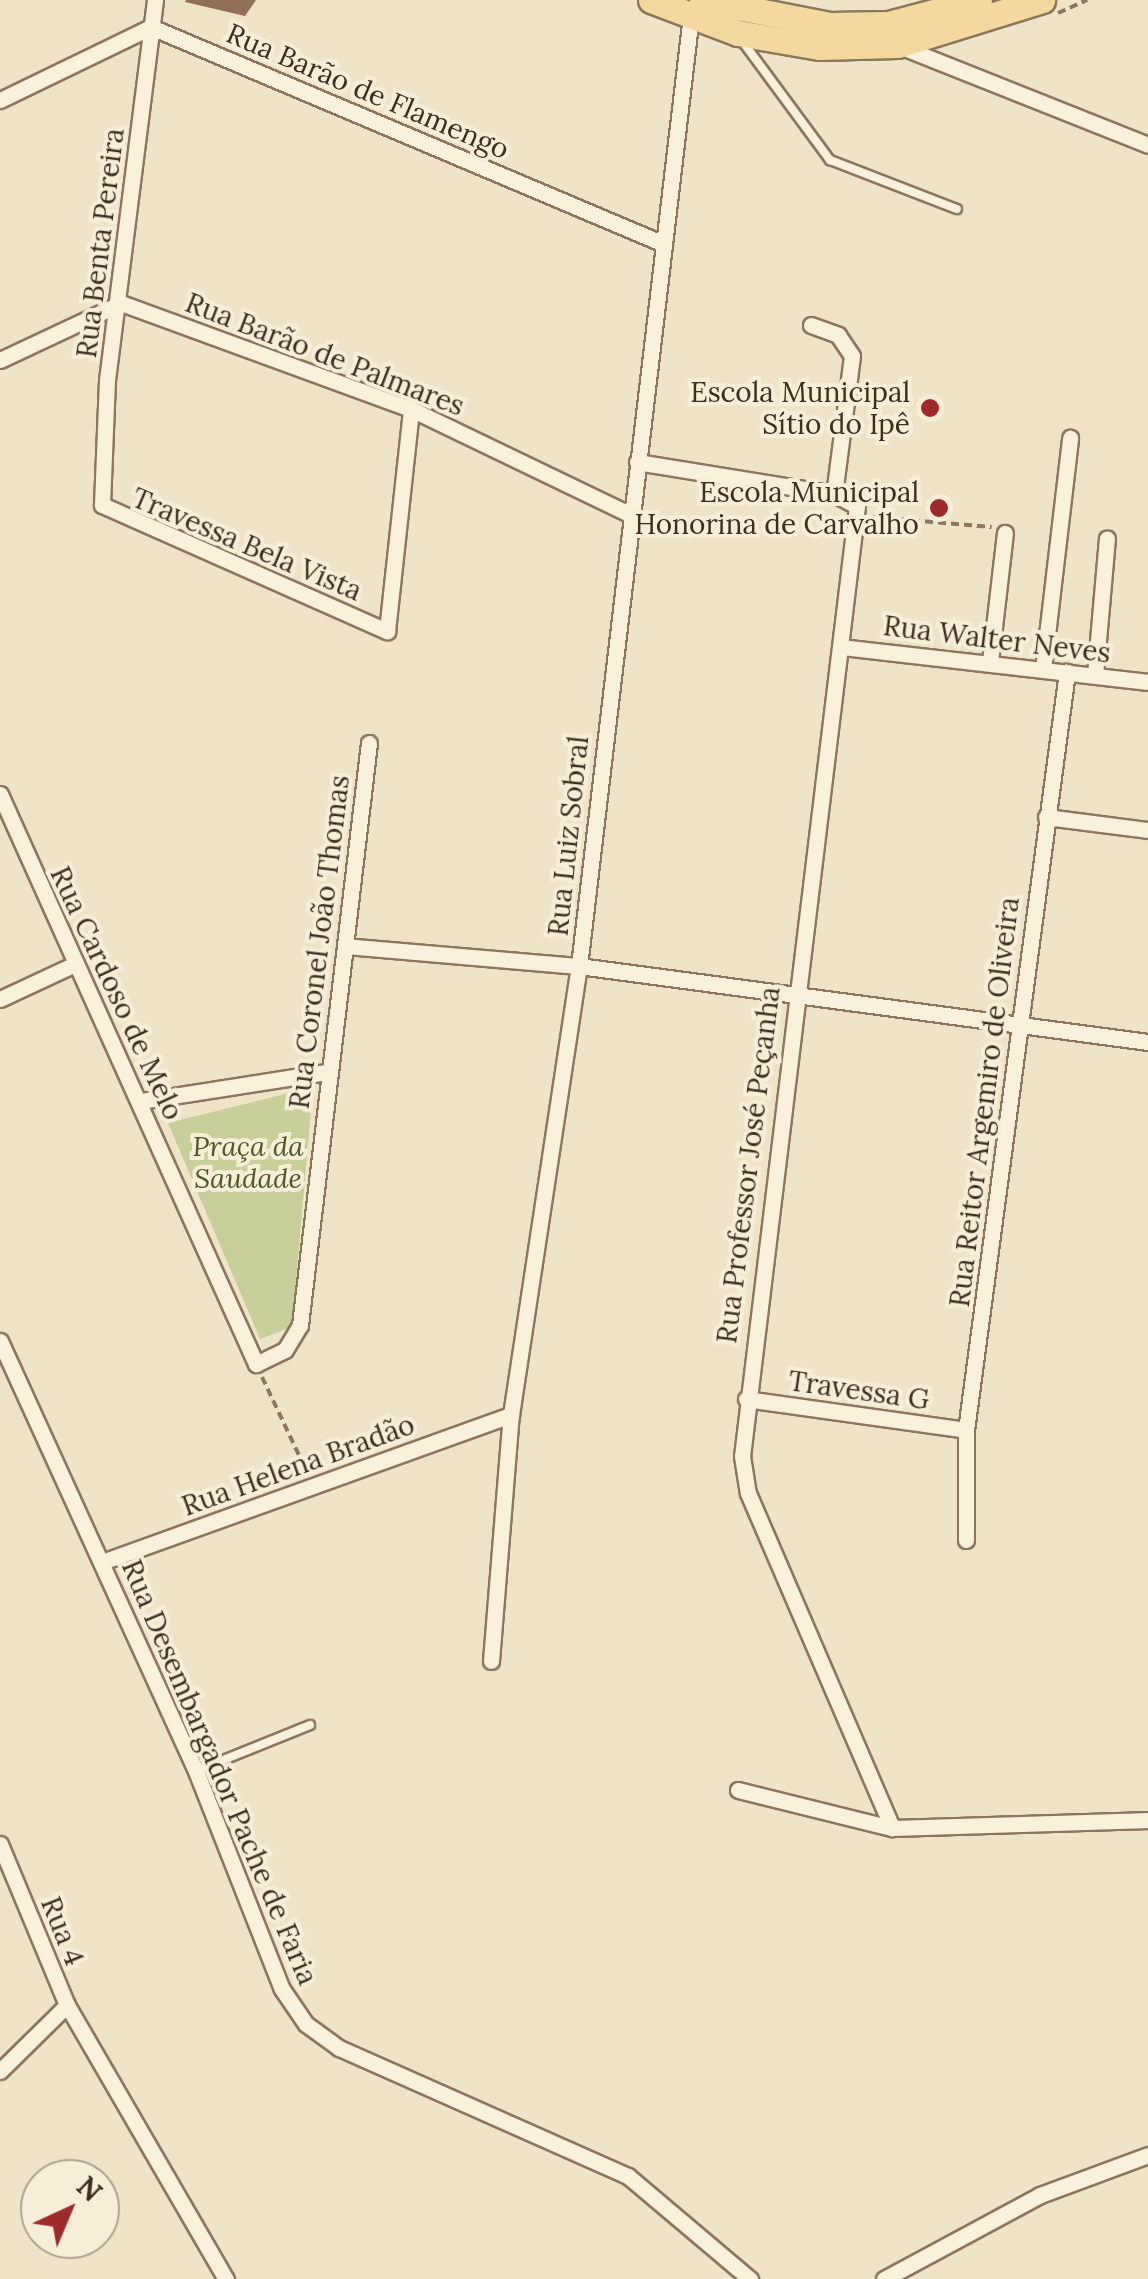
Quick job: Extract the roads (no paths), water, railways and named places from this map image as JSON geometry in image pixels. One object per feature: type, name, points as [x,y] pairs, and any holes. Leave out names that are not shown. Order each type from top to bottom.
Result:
[{"type":"main road","points":[[651,0],[772,21],[829,25],[924,18],[979,0]]},
{"type":"main road","points":[[696,8],[738,33],[819,47],[897,45],[1042,0]]},
{"type":"street","name":"Rua Benta Pereira","points":[[98,493],[155,0]]},
{"type":"street","name":"Rua Luiz Sobral","points":[[491,1661],[510,1415],[579,966],[629,514],[696,8]]},
{"type":"street","points":[[0,100],[151,27]]},
{"type":"street","name":"Rua Barão de Flamengo","points":[[151,27],[664,244]]},
{"type":"street","points":[[897,45],[1148,145]]},
{"type":"street","points":[[0,360],[121,302]]},
{"type":"street","name":"Rua Barão de Palmares","points":[[121,302],[411,409],[629,514]]},
{"type":"street","points":[[637,462],[834,494],[852,356],[838,335],[812,325]]},
{"type":"street","name":"Travessa Bela Vista","points":[[98,493],[110,513],[387,631],[411,409]]},
{"type":"street","points":[[1044,669],[1070,438]]},
{"type":"street","name":"Rua Professor José Peçanha","points":[[834,494],[858,516],[793,999],[746,1400],[748,1494],[892,1828]]},
{"type":"street","points":[[990,662],[1005,533]]},
{"type":"street","points":[[1096,676],[1107,539]]},
{"type":"street","name":"Rua Walter Neves","points":[[841,646],[1148,682]]},
{"type":"street","name":"Rua Reitor Argemiro de Oliveira","points":[[966,1540],[966,1430],[1068,672]]},
{"type":"street","name":"Rua Coronel João Thomas","points":[[256,1364],[285,1350],[300,1324],[369,743]]},
{"type":"street","name":"Rua Cardoso de Melo","points":[[0,794],[72,965],[141,1101],[256,1364]]},
{"type":"street","points":[[1046,817],[1148,830]]},
{"type":"street","points":[[345,946],[579,966],[793,999],[1148,1042]]},
{"type":"street","points":[[0,999],[72,965]]},
{"type":"street","points":[[141,1101],[327,1072]]},
{"type":"street","name":"Rua Desembargador Pache de Faria","points":[[0,1341],[196,1771],[282,1989],[306,2024],[339,2048],[628,2176],[750,2279]]},
{"type":"street","name":"Travessa G","points":[[746,1400],[966,1430]]},
{"type":"street","name":"Rua Helena Bradão","points":[[102,1562],[510,1415]]},
{"type":"street","points":[[738,1790],[892,1828],[1148,1820]]},
{"type":"street","name":"Rua 4","points":[[0,1844],[66,2005],[0,2071]]},
{"type":"street","points":[[66,2005],[226,2279]]},
{"type":"street","points":[[884,2279],[1040,2195],[1148,2156]]},
{"type":"lane","points":[[738,33],[830,160],[957,209]]},
{"type":"lane","points":[[196,1771],[310,1725]]},
{"type":"place","name":"Escola Municipal Sítio do Ipê","points":[[930,408]]},
{"type":"place","name":"Escola Municipal Honorina de Carvalho","points":[[939,508]]},
{"type":"park label","name":"Praça da Saudade","points":[[248,1162]]}]
